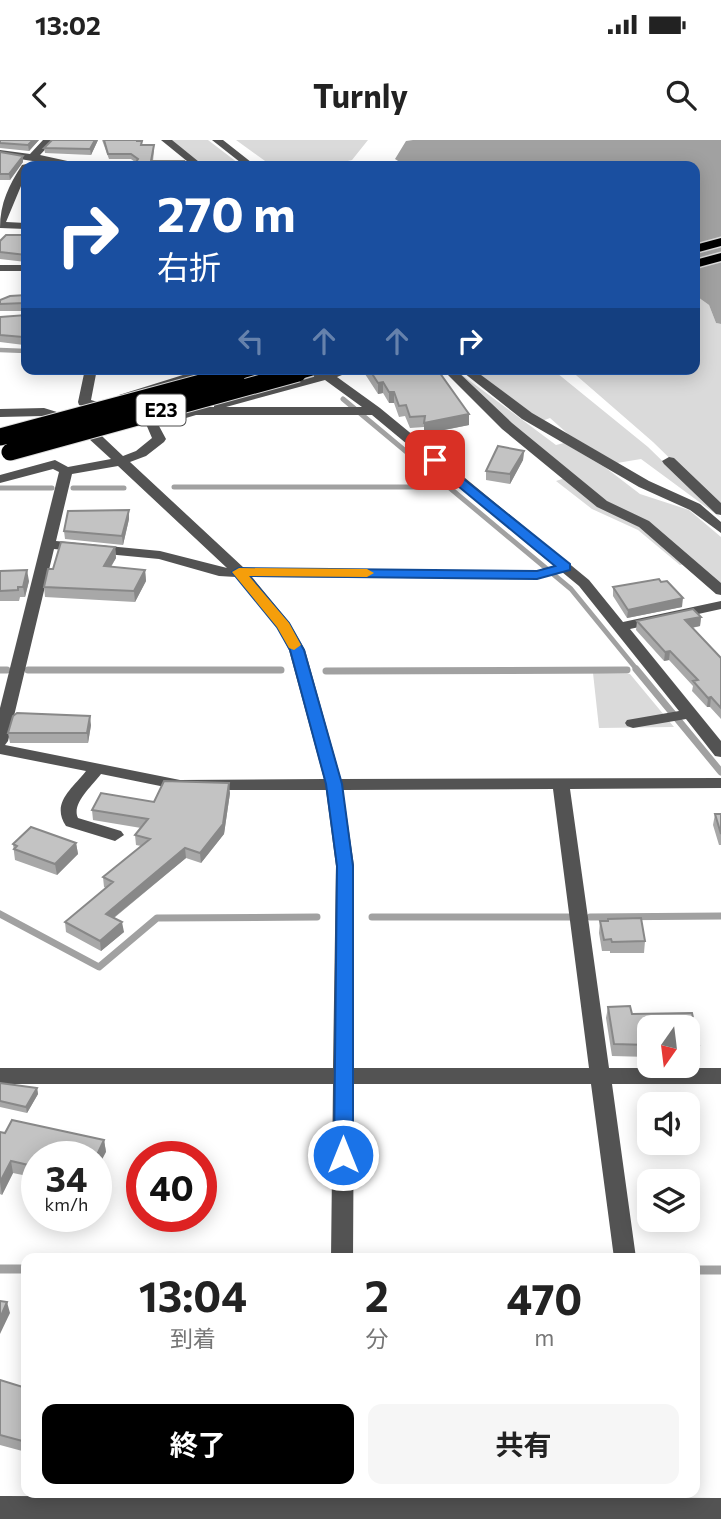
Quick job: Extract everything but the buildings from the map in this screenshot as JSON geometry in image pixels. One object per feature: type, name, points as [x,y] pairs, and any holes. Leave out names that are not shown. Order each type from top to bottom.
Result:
[{"type":"highway","points":[[700,248],[721,242]]},
{"type":"highway","points":[[700,263],[721,257]]},
{"type":"highway","name":"E23","points":[[0,437],[230,375]]},
{"type":"highway","name":"E23","points":[[5,453],[290,375]]},
{"type":"street","points":[[31,161],[50,140]]},
{"type":"street","points":[[166,140],[193,161]]},
{"type":"street","points":[[217,140],[244,161]]},
{"type":"street","points":[[0,153],[27,161]]},
{"type":"street","points":[[0,183],[19,183],[13,201],[0,224],[21,226]]},
{"type":"street","points":[[0,236],[21,237]]},
{"type":"street","points":[[0,268],[21,268]]},
{"type":"street","points":[[90,375],[84,402],[152,424],[316,375]]},
{"type":"street","points":[[91,405],[195,375]]},
{"type":"street","points":[[325,375],[555,570],[584,583],[620,627],[680,715],[721,752]]},
{"type":"street","points":[[454,375],[507,426],[602,504],[644,524],[721,591]]},
{"type":"street","points":[[473,375],[527,416],[644,484],[695,507],[721,529]]},
{"type":"street","points":[[195,411],[370,411]]},
{"type":"street","points":[[0,413],[44,412],[81,424],[239,572],[284,625],[297,650],[334,784],[345,866],[342,1253]]},
{"type":"street","points":[[0,479],[55,464],[66,471],[119,460],[152,449],[159,439],[152,424]]},
{"type":"street","points":[[669,461],[721,511]]},
{"type":"street","points":[[0,741],[34,574],[48,544],[66,471]]},
{"type":"street","points":[[48,544],[160,555],[219,572],[555,570]]},
{"type":"street","points":[[620,627],[721,605]]},
{"type":"street","points":[[633,723],[680,715]]},
{"type":"street","points":[[0,749],[180,785],[720,783]]},
{"type":"street","points":[[96,768],[68,806],[67,814],[72,821],[115,835]]},
{"type":"street","points":[[561,784],[624,1253]]},
{"type":"street","points":[[0,1076],[721,1076]]},
{"type":"street","points":[[0,1508],[207,1514],[339,1507],[659,1507],[721,1510]]},
{"type":"shaded area","points":[[169,140],[208,140],[235,161],[196,161]]},
{"type":"shaded area","points":[[236,140],[368,140],[352,160],[348,161],[265,161]]},
{"type":"shaded area","points":[[721,140],[721,324],[716,323],[709,305],[700,299],[700,161],[398,161],[395,159],[406,141]]},
{"type":"shaded area","points":[[700,299],[709,305],[716,323],[721,324],[721,508],[653,442],[576,375],[700,375]]},
{"type":"shaded area","points":[[460,375],[556,445],[564,443],[606,468],[640,494],[689,510],[721,537],[721,584],[605,503],[513,427]]},
{"type":"shaded area","points":[[481,375],[559,375],[648,447],[721,518],[641,459],[617,463],[568,434],[550,418],[542,421]]},
{"type":"shaded area","points":[[565,478],[640,525],[684,564],[680,565],[638,530],[592,509],[556,481]]},
{"type":"shaded area","points":[[593,673],[630,674],[674,727],[599,728]]},
{"type":"waterway","points":[[0,350],[21,351]]},
{"type":"waterway","points":[[343,399],[571,589],[638,671]]},
{"type":"waterway","points":[[174,487],[440,487]]},
{"type":"waterway","points":[[0,488],[52,488]]},
{"type":"waterway","points":[[73,488],[124,488]]},
{"type":"waterway","points":[[636,669],[721,772]]},
{"type":"waterway","points":[[0,670],[7,670]]},
{"type":"waterway","points":[[28,670],[281,670]]},
{"type":"waterway","points":[[326,671],[627,670],[437,671]]},
{"type":"waterway","points":[[0,914],[99,967],[157,918],[317,917]]},
{"type":"waterway","points":[[590,917],[721,916]]},
{"type":"waterway","points":[[372,917],[570,917]]},
{"type":"waterway","points":[[0,1269],[21,1269]]},
{"type":"waterway","points":[[700,1270],[721,1270]]},
{"type":"slow traffic","points":[[294,645],[284,625],[239,572],[367,573]]},
{"type":"route","points":[[343,1155],[345,866],[334,784],[297,650],[284,625],[239,572],[537,575],[565,567],[435,460]]}]
